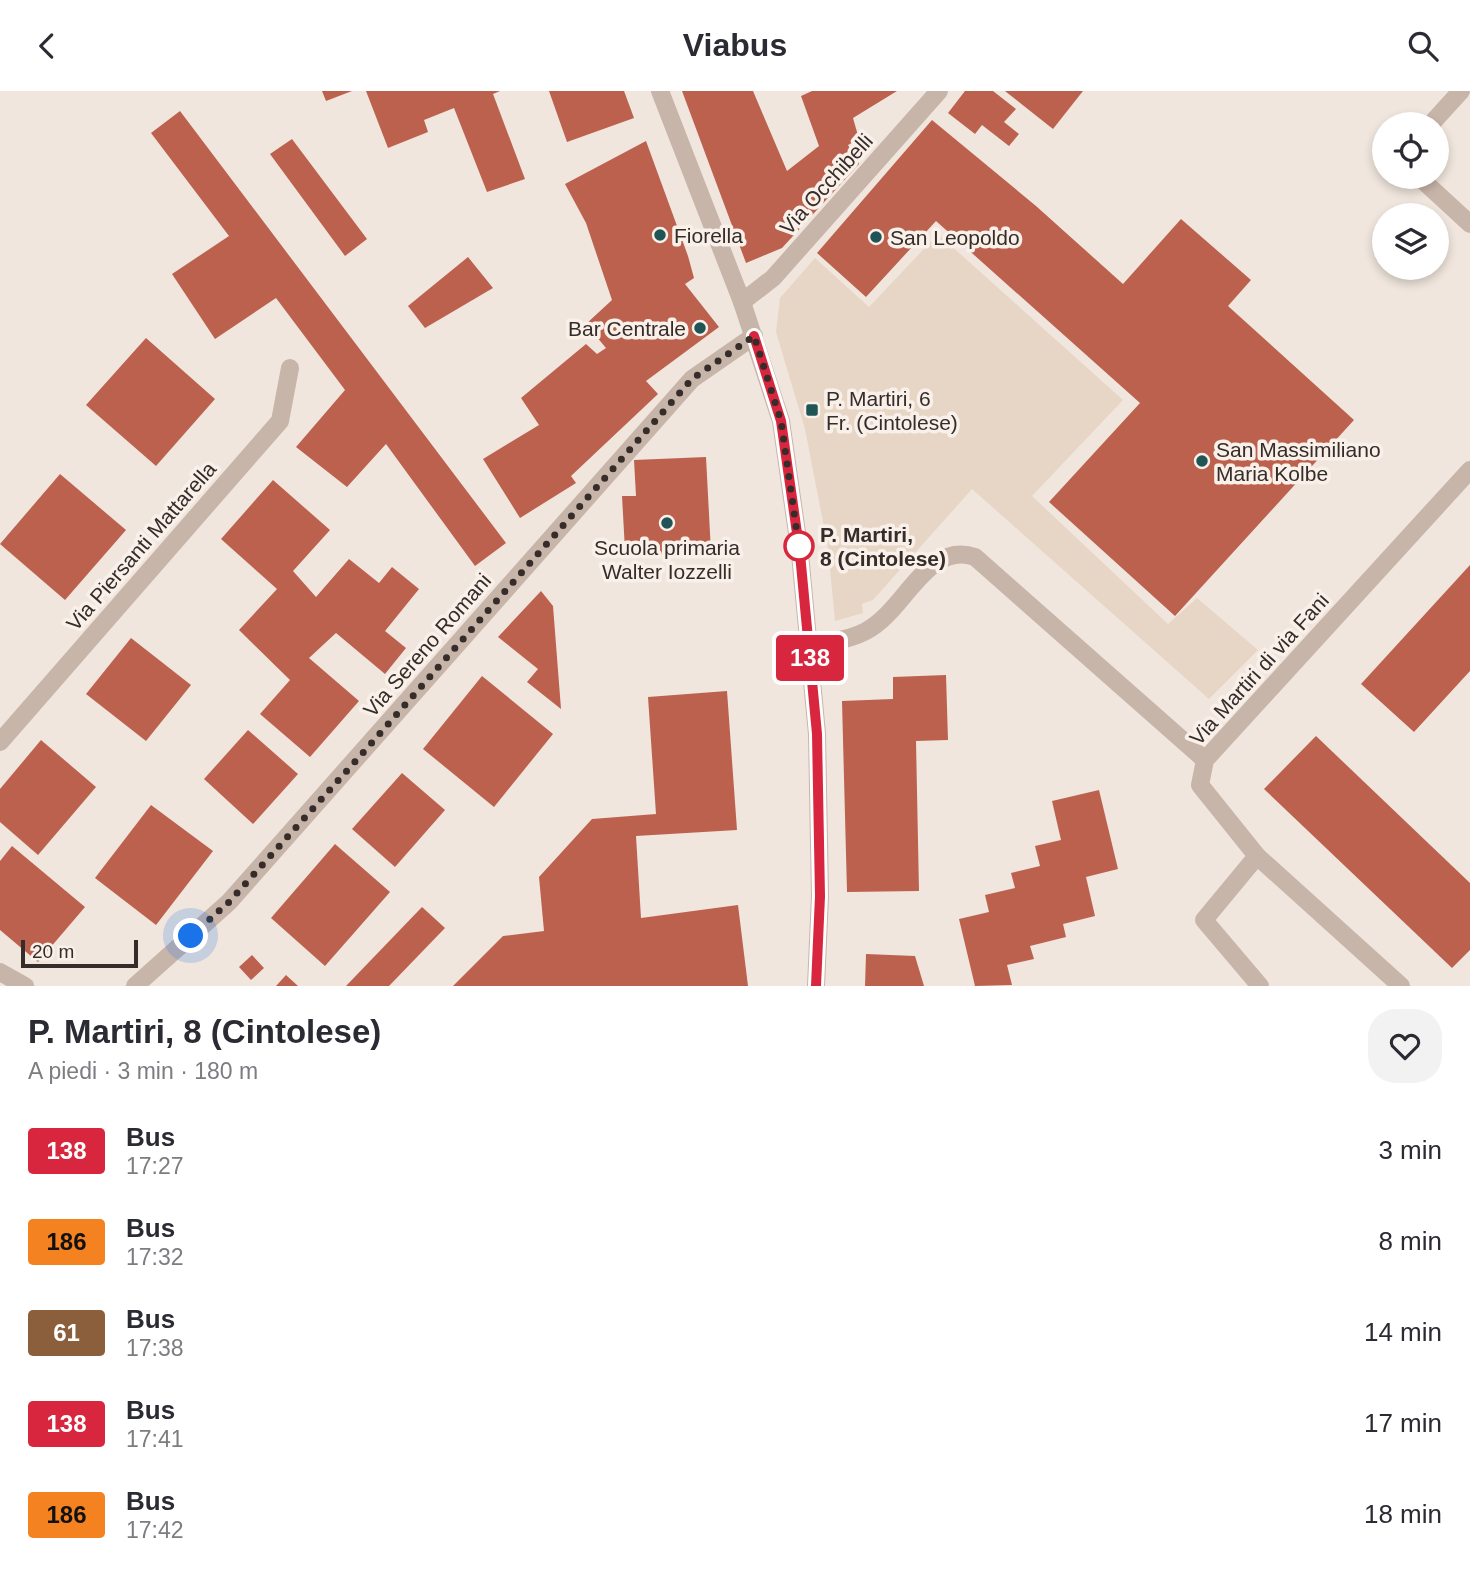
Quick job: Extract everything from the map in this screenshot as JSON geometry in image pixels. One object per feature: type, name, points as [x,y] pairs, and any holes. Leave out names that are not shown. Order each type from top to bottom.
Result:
[{"type":"street","points":[[660,91],[742,302],[781,421],[794,500],[817,734],[820,896],[816,986]]},
{"type":"street","name":"Via Occhibelli","points":[[742,302],[773,278],[939,91]]},
{"type":"street","points":[[1442,112],[1461,91]]},
{"type":"street","points":[[1432,189],[1470,224]]},
{"type":"street","name":"Via Sereno Romani","points":[[135,986],[229,902],[692,379],[754,336]]},
{"type":"street","name":"Via Piersanti Mattarella","points":[[0,742],[280,422],[290,368]]},
{"type":"street","name":"Via Martiri di via Fani","points":[[1401,986],[1257,856],[1200,785],[1205,760],[1470,470]]},
{"type":"street","points":[[809,646],[866,632],[888,615],[939,559],[962,553],[975,557],[1205,760]]},
{"type":"street","points":[[1257,856],[1203,920],[1260,986]]},
{"type":"street","points":[[0,972],[25,986]]},
{"type":"shaded area","points":[[938,234],[1123,400],[1032,496],[1168,624],[1197,598],[1258,650],[1209,699],[972,489],[873,600],[862,604],[863,613],[835,621],[828,548],[805,429],[776,332],[780,298],[815,258],[869,307]]},
{"type":"building","points":[[322,91],[352,91],[326,101]]},
{"type":"building","points":[[366,91],[500,91],[493,94],[525,179],[487,192],[454,108],[424,120],[428,132],[388,148]]},
{"type":"building","points":[[549,91],[624,91],[634,118],[567,142]]},
{"type":"building","points":[[682,91],[753,91],[787,171],[819,146],[801,96],[812,91],[897,91],[853,118],[859,139],[848,145],[859,164],[782,248],[746,263]]},
{"type":"building","points":[[965,91],[993,91],[1016,109],[1004,122],[1019,134],[1009,146],[982,125],[975,134],[948,113]]},
{"type":"building","points":[[1005,91],[1083,91],[1053,129]]},
{"type":"building","points":[[180,111],[506,543],[475,566],[386,444],[347,487],[296,447],[345,390],[276,298],[215,339],[172,274],[229,236],[151,133]]},
{"type":"building","points":[[932,120],[1036,206],[1123,284],[1181,219],[1251,280],[1228,306],[1354,420],[1175,616],[1049,502],[1140,403],[936,221],[866,297],[817,253]]},
{"type":"building","points":[[292,139],[367,239],[345,256],[270,154]]},
{"type":"building","points":[[646,141],[694,278],[685,284],[719,327],[646,381],[658,394],[571,476],[576,483],[520,518],[483,459],[539,425],[521,398],[586,344],[597,354],[606,348],[586,324],[612,300],[586,223],[565,184]]},
{"type":"building","points":[[468,257],[493,288],[425,328],[408,306]]},
{"type":"building","points":[[146,338],[215,399],[156,466],[86,405]]},
{"type":"building","name":"Scuola primaria Walter Iozzelli","points":[[706,457],[711,552],[635,556],[634,549],[625,550],[622,496],[636,496],[634,460]]},
{"type":"building","points":[[60,474],[126,530],[65,600],[0,544]]},
{"type":"building","points":[[273,480],[330,530],[293,571],[316,597],[349,559],[379,583],[392,567],[419,589],[385,631],[406,648],[385,674],[336,633],[309,658],[359,701],[310,757],[260,714],[290,680],[239,630],[277,589],[221,539]]},
{"type":"building","points":[[1470,565],[1470,671],[1414,732],[1361,684]]},
{"type":"building","points":[[541,591],[553,606],[561,709],[527,682],[538,669],[498,637]]},
{"type":"building","points":[[131,638],[191,685],[146,741],[86,694]]},
{"type":"building","points":[[946,675],[948,740],[916,741],[919,891],[847,892],[842,701],[893,699],[893,677]]},
{"type":"building","points":[[482,676],[553,734],[494,807],[423,749]]},
{"type":"building","points":[[727,691],[737,830],[636,836],[641,918],[738,905],[748,986],[453,986],[503,936],[544,931],[539,877],[592,819],[656,814],[648,697]]},
{"type":"building","points":[[248,730],[298,774],[253,824],[204,779]]},
{"type":"building","points":[[1316,736],[1470,883],[1470,950],[1452,968],[1264,789]]},
{"type":"building","points":[[41,740],[96,787],[38,855],[0,822],[0,789]]},
{"type":"building","points":[[402,773],[445,810],[395,867],[352,829]]},
{"type":"building","points":[[1099,790],[1118,869],[1086,877],[1095,916],[1063,924],[1066,937],[1030,946],[1034,959],[1007,965],[1012,985],[975,986],[959,919],[989,912],[985,895],[1015,888],[1011,873],[1040,866],[1035,846],[1061,840],[1052,801]]},
{"type":"building","points":[[151,805],[213,851],[156,925],[95,878]]},
{"type":"building","points":[[335,844],[390,892],[325,966],[271,918]]},
{"type":"building","points":[[12,846],[85,907],[38,962],[0,930],[0,861]]},
{"type":"building","points":[[422,907],[445,928],[389,986],[346,986]]},
{"type":"building","points":[[866,954],[915,956],[924,986],[865,986]]},
{"type":"building","points":[[252,955],[264,968],[251,980],[239,967]]},
{"type":"building","points":[[286,975],[298,986],[276,986]]},
{"type":"bus line","name":"138","points":[[754,336],[781,421],[800,554],[817,734],[820,896],[816,986]]},
{"type":"place","name":"Fiorella","points":[[660,235]]},
{"type":"place","name":"San Leopoldo","points":[[876,237]]},
{"type":"place","name":"Bar Centrale","points":[[700,328]]},
{"type":"place","name":"P. Martiri, 6 Fr. (Cintolese)","points":[[812,410]]},
{"type":"place","name":"San Massimiliano Maria Kolbe","points":[[1202,461]]},
{"type":"place","name":"Scuola primaria Walter Iozzelli","points":[[667,523]]},
{"type":"place","name":"P. Martiri, 8 (Cintolese)","points":[[799,546]]},
{"type":"route","points":[[191,936],[229,902],[692,379],[754,336],[781,421],[800,554],[799,546]]}]
